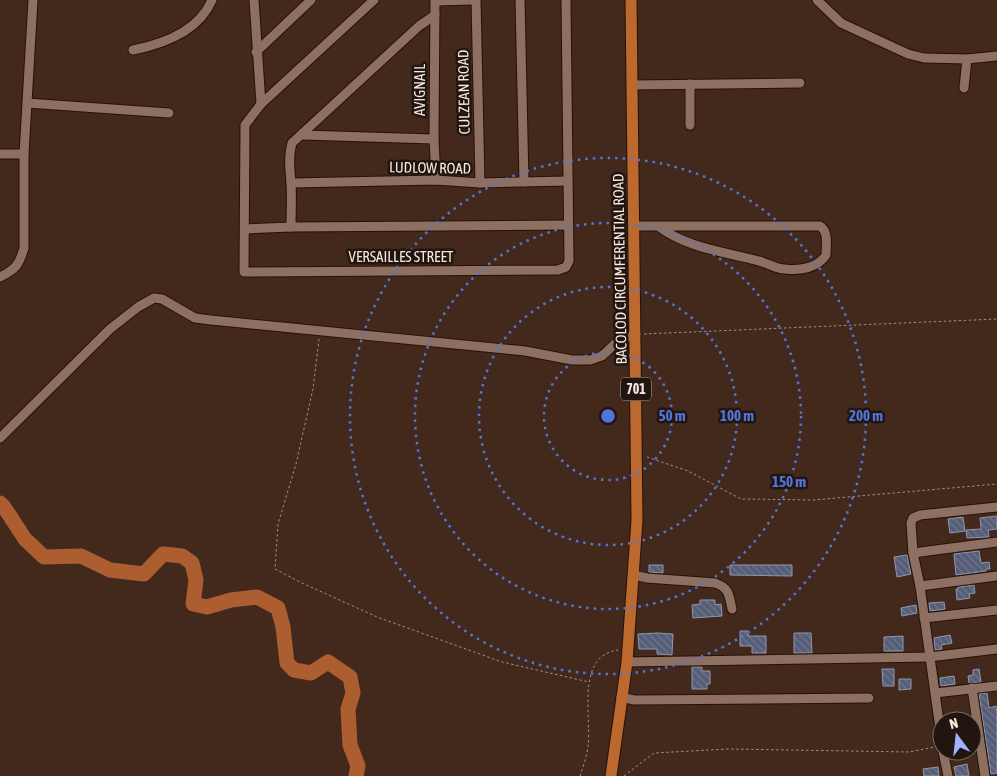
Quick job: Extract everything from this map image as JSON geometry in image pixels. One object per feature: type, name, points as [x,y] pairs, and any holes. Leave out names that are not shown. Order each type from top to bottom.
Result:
[{"type":"main road","name":"BACOLOD CIRCUMFERENTIAL ROAD","points":[[611,776],[627,662],[637,520],[631,0]]},
{"type":"street","points":[[0,277],[14,270],[20,261],[24,248],[24,154],[34,0]]},
{"type":"street","points":[[133,50],[171,39],[188,29],[202,15],[212,0]]},
{"type":"street","points":[[254,0],[261,104]]},
{"type":"street","points":[[297,0],[298,12]]},
{"type":"street","points":[[256,52],[311,0]]},
{"type":"street","points":[[374,0],[261,104],[245,125],[245,229],[568,224],[566,0]]},
{"type":"street","points":[[435,1],[475,0]]},
{"type":"street","name":"CULZEAN ROAD","points":[[475,0],[480,183]]},
{"type":"street","points":[[520,0],[524,182]]},
{"type":"street","points":[[817,0],[841,23],[908,54],[924,58],[967,59],[997,56]]},
{"type":"street","name":"AVIGNAIL","points":[[435,1],[434,138],[436,180]]},
{"type":"street","points":[[291,227],[289,153],[292,144],[419,26],[434,15]]},
{"type":"street","points":[[964,88],[967,59]]},
{"type":"street","points":[[632,85],[800,83]]},
{"type":"street","points":[[690,84],[690,125]]},
{"type":"street","points":[[27,103],[169,113]]},
{"type":"street","points":[[302,135],[434,138]]},
{"type":"street","points":[[0,154],[24,154]]},
{"type":"street","name":"LUDLOW ROAD","points":[[291,183],[436,180],[480,183],[568,181]]},
{"type":"street","name":"VERSAILLES STREET","points":[[245,229],[244,272],[558,270],[566,267],[569,261],[568,224]]},
{"type":"street","points":[[634,226],[658,226],[820,226],[824,228],[826,233],[826,255],[818,265],[784,270],[757,260],[709,249],[672,236],[658,226]]},
{"type":"street","points":[[0,438],[110,329],[138,307],[154,298],[162,299],[195,318],[525,351],[572,360],[590,360],[602,356],[619,340],[636,334]]},
{"type":"street","points":[[937,711],[920,586],[913,553],[911,523],[913,518],[920,515],[997,506]]},
{"type":"street","points":[[913,553],[997,542]]},
{"type":"street","points":[[634,575],[647,578],[722,585],[727,590],[732,609]]},
{"type":"street","points":[[920,586],[997,576]]},
{"type":"street","points":[[924,618],[997,610]]},
{"type":"street","points":[[627,662],[929,656],[997,649]]},
{"type":"street","points":[[935,693],[997,686]]},
{"type":"street","points":[[972,688],[985,776]]},
{"type":"street","points":[[621,697],[634,700],[869,698]]},
{"type":"street","points":[[946,761],[948,776]]},
{"type":"path","points":[[636,334],[997,319]]},
{"type":"path","points":[[320,331],[313,389],[296,464],[278,524],[275,569],[386,620],[502,662],[589,682]]},
{"type":"path","points":[[636,453],[688,471],[741,499],[813,500],[997,484]]},
{"type":"path","points":[[580,776],[588,746],[589,682],[593,667],[611,651],[628,649]]},
{"type":"path","points":[[624,776],[654,753],[729,750],[909,752],[932,747]]},
{"type":"building","points":[[997,516],[997,529],[988,530],[989,537],[967,538],[966,530],[981,529],[980,518]]},
{"type":"building","points":[[963,517],[965,531],[950,533],[948,519]]},
{"type":"building","points":[[979,551],[981,563],[989,562],[990,569],[956,575],[954,554]]},
{"type":"building","points":[[907,555],[911,574],[897,577],[894,557]]},
{"type":"building","points":[[649,565],[663,565],[663,573],[649,572]]},
{"type":"building","points":[[730,565],[792,565],[792,576],[730,575]]},
{"type":"building","points":[[974,585],[975,593],[969,594],[970,598],[957,600],[956,589],[958,587]]},
{"type":"building","points":[[700,600],[715,600],[715,605],[721,604],[722,616],[693,618],[692,605],[700,604]]},
{"type":"building","points":[[944,602],[945,609],[930,611],[929,603]]},
{"type":"building","points":[[916,605],[917,613],[902,616],[901,608]]},
{"type":"building","points":[[740,631],[749,631],[748,636],[766,636],[766,653],[752,653],[752,646],[740,646]]},
{"type":"building","points":[[794,633],[811,633],[812,653],[794,653]]},
{"type":"building","points":[[638,634],[673,634],[672,655],[657,654],[657,649],[639,649]]},
{"type":"building","points":[[950,635],[952,643],[941,645],[942,649],[935,650],[934,638]]},
{"type":"building","points":[[903,636],[903,651],[884,651],[884,637]]},
{"type":"building","points":[[692,667],[702,667],[702,671],[710,671],[710,684],[707,684],[707,689],[692,689]]},
{"type":"building","points":[[882,669],[894,669],[894,686],[883,686]]},
{"type":"building","points":[[979,669],[981,682],[969,683],[968,676],[973,675],[973,670]]},
{"type":"building","points":[[954,676],[955,684],[941,686],[940,678]]},
{"type":"building","points":[[899,679],[911,679],[911,689],[899,690]]},
{"type":"building","points":[[987,693],[989,708],[996,706],[997,773],[991,774],[979,694]]},
{"type":"building","points":[[967,764],[969,776],[956,776],[954,767]]},
{"type":"building","points":[[938,767],[939,776],[924,776],[923,769]]},
{"type":"waterway","points":[[0,503],[25,539],[44,557],[81,556],[110,570],[144,574],[163,554],[182,556],[192,563],[196,580],[193,604],[207,607],[231,600],[257,597],[278,608],[283,627],[287,663],[294,670],[311,673],[328,662],[350,677],[353,693],[348,709],[350,745],[358,766],[356,776]]}]
